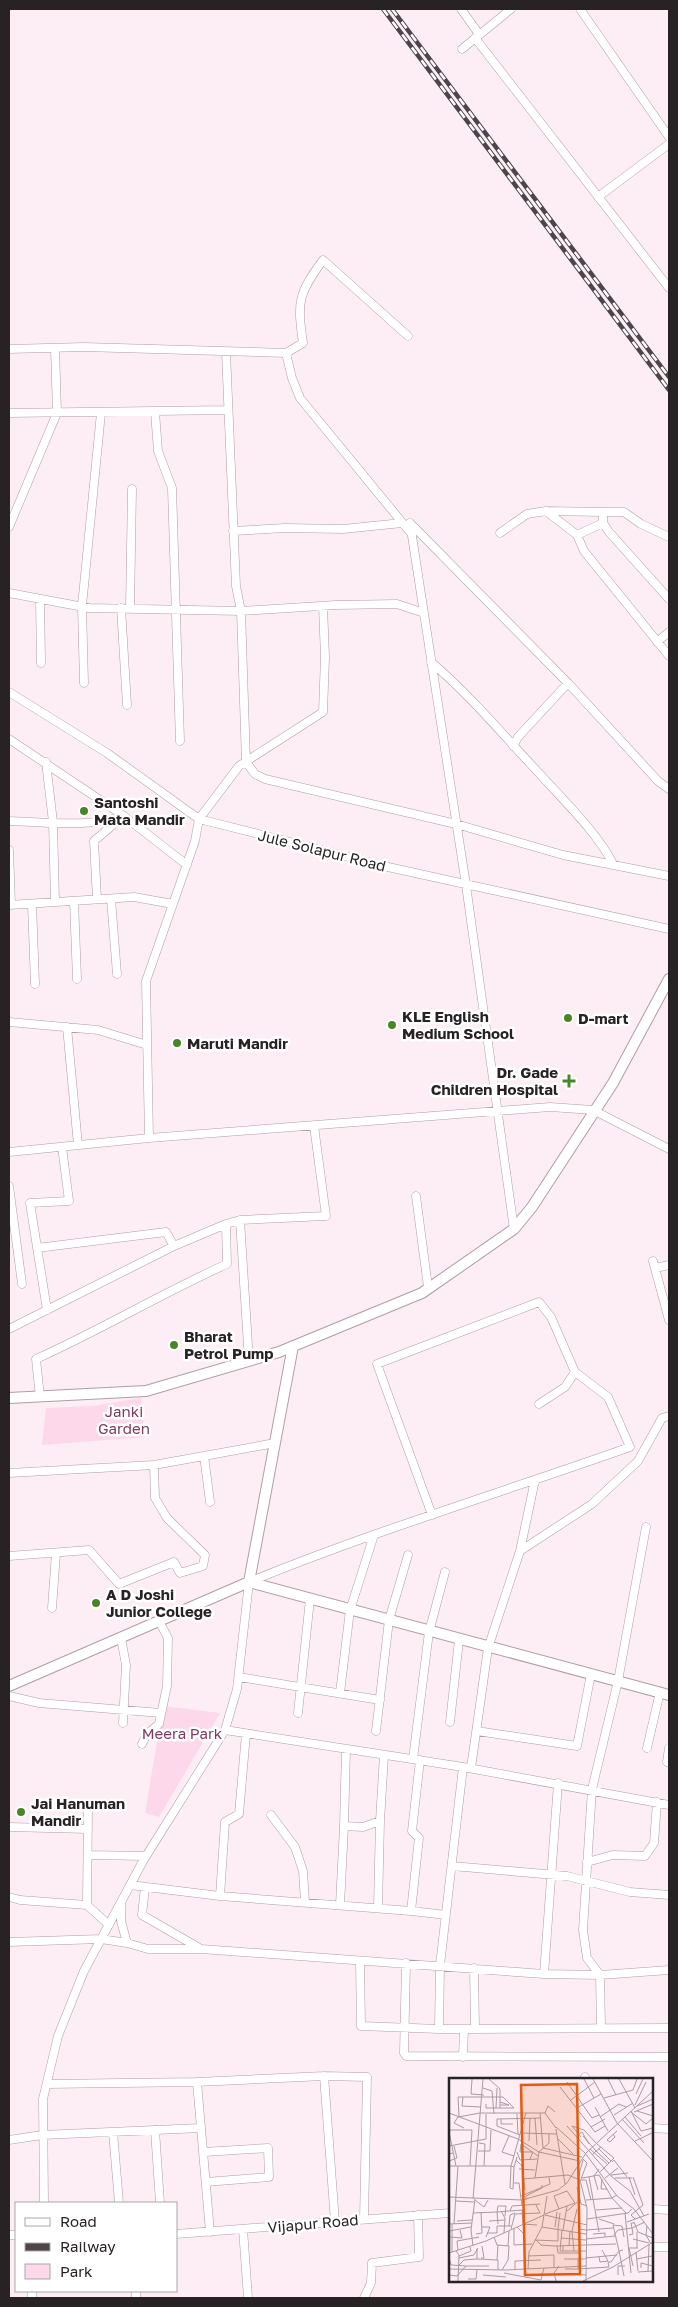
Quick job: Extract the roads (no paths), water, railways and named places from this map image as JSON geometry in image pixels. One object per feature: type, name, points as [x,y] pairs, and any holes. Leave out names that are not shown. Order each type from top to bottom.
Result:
[{"type":"street","points":[[461,9],[477,36],[669,288]]},
{"type":"street","points":[[462,48],[511,9]]},
{"type":"street","points":[[580,9],[669,137]]},
{"type":"street","points":[[598,197],[669,144]]},
{"type":"street","points":[[9,350],[55,348],[286,353],[303,343],[299,307],[305,284],[323,260],[408,336]]},
{"type":"street","points":[[9,527],[57,413],[55,348]]},
{"type":"street","points":[[226,352],[236,586],[241,612],[246,762],[255,774],[265,779],[456,824],[563,855],[669,876]]},
{"type":"street","points":[[286,353],[292,378],[300,398],[412,534]]},
{"type":"street","points":[[9,413],[228,410]]},
{"type":"street","points":[[84,682],[82,606],[101,412]]},
{"type":"street","points":[[155,412],[158,451],[172,488],[180,742]]},
{"type":"street","points":[[130,609],[132,489]]},
{"type":"street","points":[[546,511],[577,535],[584,551],[669,656]]},
{"type":"street","points":[[500,533],[527,514],[546,511],[624,512],[641,524],[669,537]]},
{"type":"street","points":[[603,512],[603,523],[623,549],[669,599]]},
{"type":"street","points":[[233,531],[285,528],[343,529],[402,523]]},
{"type":"street","points":[[514,1228],[466,885],[410,523],[568,683],[658,781],[669,789]]},
{"type":"street","points":[[577,535],[603,523]]},
{"type":"street","points":[[9,593],[82,606],[130,609],[241,612],[323,606],[397,604],[424,613]]},
{"type":"street","points":[[40,598],[41,663]]},
{"type":"street","points":[[149,1138],[146,981],[195,841],[199,819],[239,766],[323,712],[325,657],[323,606]]},
{"type":"street","points":[[121,608],[127,704]]},
{"type":"street","points":[[656,642],[669,632]]},
{"type":"street","points":[[431,662],[459,685],[568,805],[607,852],[612,864]]},
{"type":"street","points":[[513,746],[518,737],[568,683]]},
{"type":"street","name":"Jule Solapur Road","points":[[9,692],[107,753],[199,819],[466,885],[669,929]]},
{"type":"street","points":[[10,741],[46,762],[124,816],[187,865]]},
{"type":"street","points":[[46,762],[52,822],[56,902]]},
{"type":"street","points":[[9,821],[52,822],[72,825],[91,824],[124,816]]},
{"type":"street","points":[[97,899],[94,841],[124,816]]},
{"type":"street","points":[[9,850],[10,905],[134,897],[173,904]]},
{"type":"street","points":[[110,899],[117,974]]},
{"type":"street","points":[[74,901],[77,980]]},
{"type":"street","points":[[32,904],[35,984]]},
{"type":"street","points":[[9,1398],[146,1391],[293,1346],[422,1293],[514,1228],[532,1207],[593,1110],[613,1083],[669,979]]},
{"type":"street","points":[[9,1022],[98,1030],[147,1045]]},
{"type":"street","points":[[67,1027],[78,1145]]},
{"type":"street","points":[[9,1152],[149,1138],[550,1107],[593,1110],[669,1149]]},
{"type":"street","points":[[9,1329],[174,1246],[226,1224],[240,1220],[326,1216],[314,1126]]},
{"type":"street","points":[[47,1310],[30,1203],[69,1201],[62,1147]]},
{"type":"street","points":[[9,1186],[22,1284]]},
{"type":"street","points":[[416,1196],[428,1287]]},
{"type":"street","points":[[240,1220],[249,1361]]},
{"type":"street","points":[[40,1396],[36,1359],[69,1344],[186,1282],[227,1264],[226,1224]]},
{"type":"street","points":[[37,1248],[166,1232],[174,1246]]},
{"type":"street","points":[[9,1258],[18,1257]]},
{"type":"street","points":[[669,1265],[654,1264],[669,1320]]},
{"type":"street","points":[[9,1686],[250,1582],[374,1535],[630,1447],[608,1397],[575,1372],[551,1317],[540,1302],[377,1364],[432,1515]]},
{"type":"street","points":[[44,2202],[43,2099],[58,2036],[84,1971],[130,1885],[146,1856],[225,1730],[239,1677],[250,1582],[293,1346]]},
{"type":"street","points":[[539,1404],[565,1388],[575,1372]]},
{"type":"street","points":[[520,1551],[592,1504],[638,1462],[662,1418],[669,1416]]},
{"type":"street","points":[[9,1473],[154,1465],[275,1443]]},
{"type":"street","points":[[204,1456],[210,1502]]},
{"type":"street","points":[[9,1556],[89,1550],[119,1584],[174,1562],[180,1573],[202,1566],[206,1555],[167,1518],[155,1498],[154,1465]]},
{"type":"street","points":[[439,2029],[440,1965],[452,1866],[468,1768],[478,1731],[488,1648],[520,1551],[535,1480]]},
{"type":"street","points":[[601,2027],[600,1975],[587,1958],[583,1930],[592,1789],[618,1682],[646,1527]]},
{"type":"street","points":[[340,1693],[350,1610],[374,1535]]},
{"type":"street","points":[[52,1608],[56,1553]]},
{"type":"street","points":[[376,1731],[389,1620],[408,1555]]},
{"type":"street","points":[[411,1911],[419,1838],[412,1831],[416,1759],[429,1632],[445,1572]]},
{"type":"street","points":[[250,1582],[488,1648],[664,1694],[647,1748]]},
{"type":"street","points":[[298,1713],[310,1599]]},
{"type":"street","points":[[142,1744],[147,1734],[159,1724],[167,1686],[168,1638],[159,1621]]},
{"type":"street","points":[[121,1638],[126,1665],[122,1724]]},
{"type":"street","points":[[450,1722],[459,1640]]},
{"type":"street","points":[[478,1731],[577,1746],[591,1674]]},
{"type":"street","points":[[239,1677],[380,1700]]},
{"type":"street","points":[[9,1696],[39,1703],[161,1713]]},
{"type":"street","points":[[225,1730],[416,1759],[592,1789],[669,1805]]},
{"type":"street","points":[[220,1896],[225,1822],[239,1814],[246,1734]]},
{"type":"street","points":[[669,1748],[666,1762],[669,1763]]},
{"type":"street","points":[[340,1905],[346,1749]]},
{"type":"street","points":[[378,1908],[384,1755]]},
{"type":"street","points":[[544,1974],[558,1783]]},
{"type":"street","points":[[587,1862],[614,1855],[645,1856],[654,1843],[657,1802]]},
{"type":"street","points":[[87,1905],[88,1809]]},
{"type":"street","points":[[271,1815],[295,1847],[303,1871],[305,1902]]},
{"type":"street","points":[[344,1826],[363,1827],[380,1822]]},
{"type":"street","points":[[9,1827],[88,1829]]},
{"type":"street","points":[[88,1855],[146,1856]]},
{"type":"street","points":[[452,1866],[551,1875],[586,1880],[630,1892],[669,1895]]},
{"type":"street","points":[[130,1885],[220,1896],[446,1915]]},
{"type":"street","points":[[145,1887],[142,1915],[201,1949]]},
{"type":"street","points":[[9,1897],[20,1900],[87,1905],[109,1925]]},
{"type":"street","points":[[121,1903],[121,1921],[127,1943]]},
{"type":"street","points":[[9,1942],[101,1939],[148,1949],[201,1949],[544,1974],[600,1975],[669,1970]]},
{"type":"street","points":[[360,1961],[361,2026],[439,2029],[669,2028]]},
{"type":"street","points":[[406,1963],[404,2028],[404,2053],[406,2056],[669,2056]]},
{"type":"street","points":[[474,1968],[475,2028]]},
{"type":"street","points":[[463,2057],[464,2029]]},
{"type":"street","points":[[47,2084],[197,2082],[324,2076],[367,2076],[364,2219]]},
{"type":"street","points":[[324,2076],[335,2222]]},
{"type":"street","points":[[197,2082],[210,2232]]},
{"type":"street","points":[[9,2140],[42,2136],[202,2128]]},
{"type":"street","points":[[653,2128],[669,2128]]},
{"type":"street","points":[[156,2130],[160,2202]]},
{"type":"street","points":[[114,2132],[119,2202]]},
{"type":"street","points":[[204,2152],[268,2148],[269,2177],[206,2182]]},
{"type":"street","points":[[653,2209],[669,2210]]},
{"type":"street","name":"Vijapur Road","points":[[178,2234],[449,2213]]},
{"type":"street","points":[[364,2298],[371,2283],[372,2263],[419,2257],[418,2215]]},
{"type":"street","points":[[243,2229],[248,2298]]},
{"type":"street","points":[[653,2247],[669,2247]]},
{"type":"railway","points":[[383,9],[669,390]]},
{"type":"railway","points":[[392,9],[669,377]]},
{"type":"place","name":"Santoshi Mata Mandir","points":[[84,811]]},
{"type":"place","name":"D-mart","points":[[568,1018]]},
{"type":"place","name":"KLE English Medium School","points":[[392,1025]]},
{"type":"place","name":"Maruti Mandir","points":[[177,1043]]},
{"type":"place","name":"Dr. Gade Children Hospital","points":[[569,1081]]},
{"type":"place","name":"Bharat Petrol Pump","points":[[174,1345]]},
{"type":"place","name":"A D Joshi Junior College","points":[[96,1603]]},
{"type":"place","name":"Jai Hanuman Mandir","points":[[21,1812]]},
{"type":"park label","name":"Janki Garden","points":[[124,1420]]},
{"type":"park label","name":"Meera Park","points":[[182,1733]]}]
